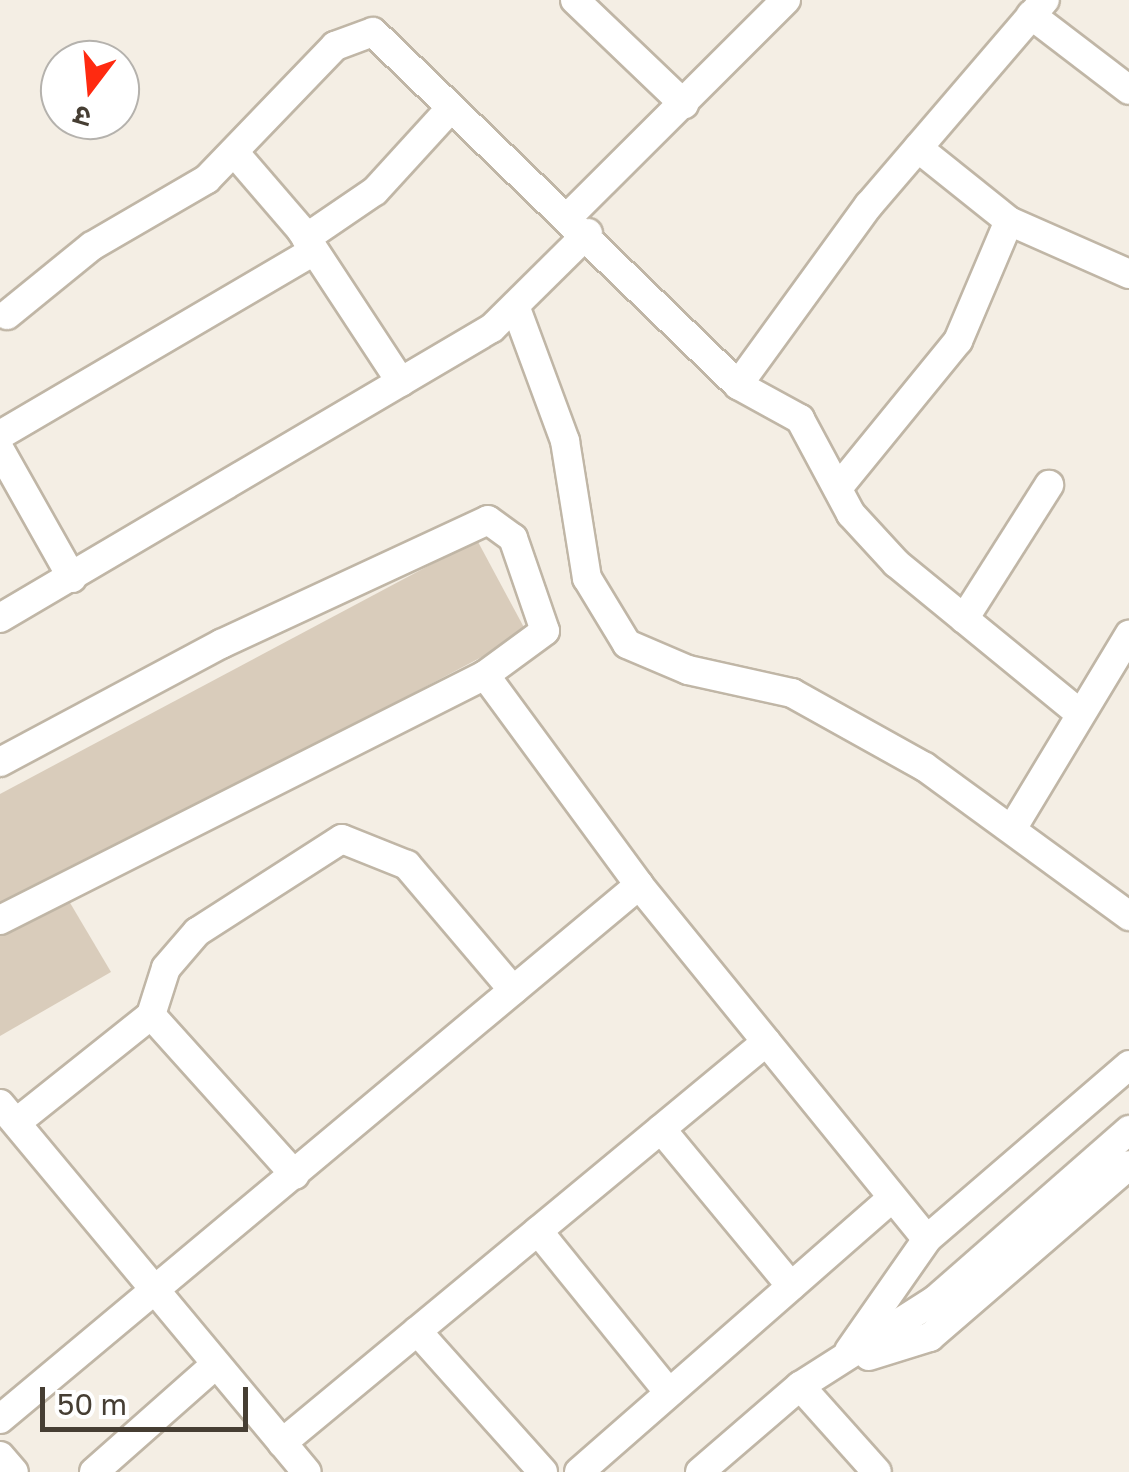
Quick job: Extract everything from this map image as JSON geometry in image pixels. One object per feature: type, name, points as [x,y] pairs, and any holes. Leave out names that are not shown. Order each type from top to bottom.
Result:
[{"type":"street","points":[[575,0],[684,104]]},
{"type":"street","points":[[0,618],[517,311],[579,224],[684,104],[786,0]]},
{"type":"street","points":[[738,385],[918,148],[1038,8],[1129,90]]},
{"type":"street","points":[[8,315],[234,152],[361,30],[382,40],[450,109],[579,224],[738,385],[800,419],[867,534],[1079,713]]},
{"type":"street","points":[[0,435],[310,245],[376,191],[450,109]]},
{"type":"street","points":[[918,148],[1009,221],[1129,274]]},
{"type":"street","points":[[234,152],[310,245],[400,382]]},
{"type":"street","points":[[838,488],[958,341],[1009,221]]},
{"type":"street","points":[[517,311],[565,441],[587,578],[628,644],[688,670],[792,693],[1012,829],[1129,916]]},
{"type":"street","points":[[0,450],[72,578]]},
{"type":"street","points":[[964,619],[1049,485]]},
{"type":"street","points":[[0,762],[474,519],[513,538],[545,631],[485,675],[0,920]]},
{"type":"street","points":[[1012,829],[1129,635]]},
{"type":"street","points":[[485,675],[638,885],[928,1239]]},
{"type":"street","points":[[307,1472],[8,1113],[151,1015],[180,948],[342,839],[383,848],[408,865],[513,990]]},
{"type":"street","points":[[0,1419],[158,1294],[638,885]]},
{"type":"street","points":[[151,1015],[295,1174]]},
{"type":"street","points":[[282,1443],[766,1042]]},
{"type":"street","points":[[839,1365],[928,1239],[1129,1065]]},
{"type":"street","points":[[661,1129],[791,1286]]},
{"type":"street","points":[[700,1472],[800,1386],[839,1365],[935,1300],[1129,1130]]},
{"type":"street","points":[[839,1365],[930,1337],[1129,1165]]},
{"type":"street","points":[[579,1472],[892,1198]]},
{"type":"street","points":[[538,1231],[669,1393]]},
{"type":"street","points":[[417,1331],[543,1472]]},
{"type":"street","points":[[94,1472],[216,1365]]},
{"type":"street","points":[[800,1386],[878,1472]]},
{"type":"street","points":[[0,1456],[14,1472]]},
{"type":"building","points":[[477,540],[527,633],[0,912],[0,794]]},
{"type":"building","points":[[63,891],[111,972],[0,1036],[0,927]]}]
